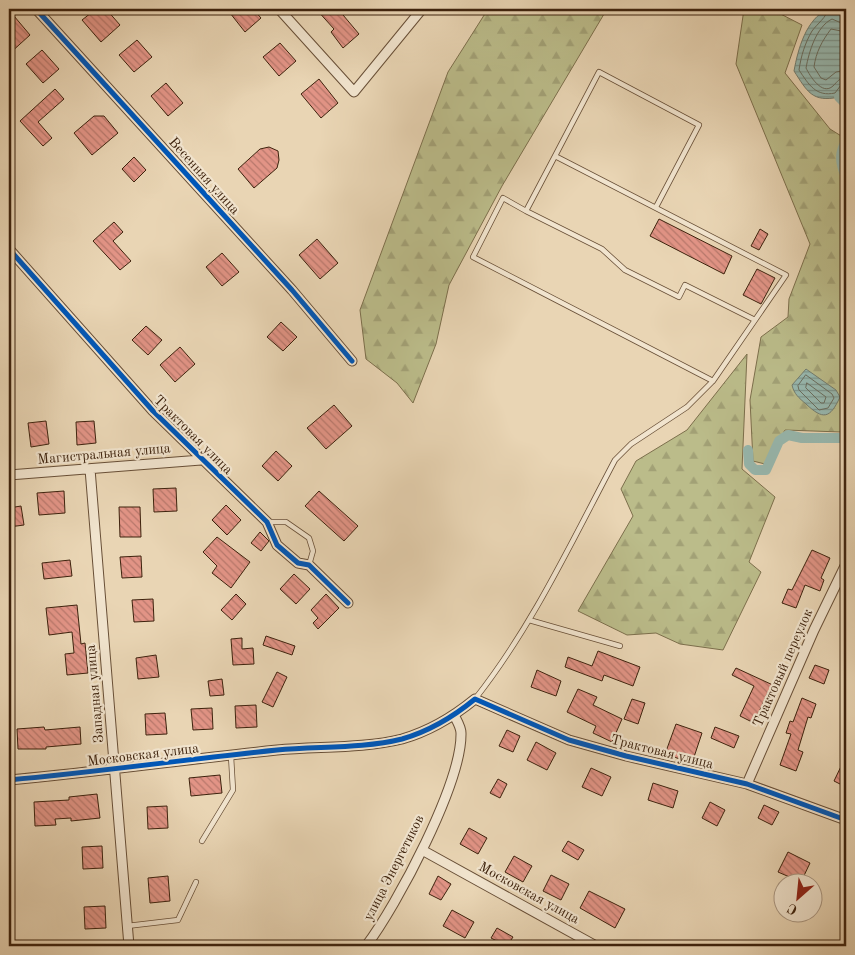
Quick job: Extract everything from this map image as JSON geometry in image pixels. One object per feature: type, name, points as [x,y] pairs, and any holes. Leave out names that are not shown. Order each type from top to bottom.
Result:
[{"type":"street","points":[[279,9],[354,92],[422,9]]},
{"type":"street","name":"Весенняя улица","points":[[42,11],[292,290],[352,361]]},
{"type":"street","name":"Трактовая улица","points":[[9,249],[153,411],[201,460],[267,522],[278,545],[298,563],[310,565],[348,603]]},
{"type":"street","name":"Магистральная улица","points":[[9,475],[201,460]]},
{"type":"street","name":"Западная улица","points":[[90,468],[129,946]]},
{"type":"street","name":"Трактовый переулок","points":[[747,784],[814,630],[846,564]]},
{"type":"street","name":"Трактовая улица","points":[[475,699],[569,740],[626,756],[747,784],[846,820]]},
{"type":"street","name":"Московская улица","points":[[9,780],[116,770],[230,756],[374,744],[402,739],[427,730],[454,715],[475,699]]},
{"type":"street","name":"улица Энергетиков","points":[[366,946],[422,850],[451,780],[460,749],[462,730],[454,715]]},
{"type":"street","name":"Московская улица","points":[[422,850],[596,946]]},
{"type":"lane","points":[[526,210],[599,72],[699,125],[656,207]]},
{"type":"lane","points":[[475,699],[495,674],[529,620],[615,460],[631,444],[687,407],[714,381],[786,275],[555,156]]},
{"type":"lane","points":[[714,381],[472,257],[502,198],[602,250],[625,270],[679,297],[685,285],[755,320]]},
{"type":"lane","points":[[267,522],[286,522],[309,538],[313,551],[310,565]]},
{"type":"lane","points":[[529,620],[620,646]]},
{"type":"lane","points":[[202,841],[233,790],[230,756]]},
{"type":"lane","points":[[127,926],[178,920],[196,882]]},
{"type":"green space","points":[[488,9],[607,9],[502,186],[449,285],[436,344],[413,403],[397,383],[366,359],[360,310],[448,72]]},
{"type":"green space","points":[[744,9],[771,9],[802,25],[785,73],[830,129],[846,139],[846,429],[841,432],[785,430],[765,464],[753,461],[750,400],[761,337],[788,317],[789,299],[810,244],[736,64]]},
{"type":"green space","points":[[747,354],[742,469],[775,497],[749,562],[761,572],[723,650],[680,644],[656,633],[627,635],[578,611],[633,516],[621,489],[636,461],[687,430]]},
{"type":"water","points":[[828,9],[837,9],[846,16],[846,86],[839,97],[822,98],[811,94],[794,71],[804,36],[814,20]]},
{"type":"water","points":[[806,369],[836,390],[840,397],[833,410],[826,415],[817,413],[801,400],[794,391],[792,385]]},
{"type":"building","points":[[96,9],[106,9],[120,25],[101,42],[82,20]]},
{"type":"building","points":[[235,9],[253,9],[261,18],[245,32],[230,13]]},
{"type":"building","points":[[316,9],[338,9],[359,34],[343,48],[331,32],[334,29]]},
{"type":"building","points":[[14,16],[30,35],[9,54],[9,20]]},
{"type":"building","points":[[137,40],[152,57],[134,72],[119,55]]},
{"type":"building","points":[[280,43],[296,61],[279,76],[263,57]]},
{"type":"building","points":[[42,50],[59,69],[43,83],[26,64]]},
{"type":"building","points":[[319,79],[338,103],[321,118],[301,94]]},
{"type":"building","points":[[166,83],[183,103],[168,116],[151,96]]},
{"type":"building","points":[[55,89],[64,99],[38,122],[52,138],[43,146],[20,121]]},
{"type":"building","points":[[94,116],[104,116],[118,133],[92,155],[74,133]]},
{"type":"building","points":[[269,147],[278,151],[279,160],[277,168],[254,188],[238,169],[260,149]]},
{"type":"building","points":[[134,157],[146,170],[134,182],[122,169]]},
{"type":"building","points":[[659,219],[732,256],[724,274],[650,236]]},
{"type":"building","points":[[114,222],[123,232],[113,241],[131,261],[120,270],[93,241]]},
{"type":"building","points":[[760,229],[768,234],[759,250],[751,246]]},
{"type":"building","points":[[317,239],[338,263],[320,279],[299,255]]},
{"type":"building","points":[[222,253],[239,272],[222,286],[206,267]]},
{"type":"building","points":[[757,269],[775,278],[761,304],[743,295]]},
{"type":"building","points":[[281,322],[297,337],[283,351],[267,337]]},
{"type":"building","points":[[146,326],[162,340],[148,355],[132,340]]},
{"type":"building","points":[[180,347],[195,364],[175,382],[160,365]]},
{"type":"building","points":[[334,405],[352,426],[326,449],[307,428]]},
{"type":"building","points":[[46,421],[49,444],[31,447],[28,423]]},
{"type":"building","points":[[94,421],[96,443],[77,445],[76,422]]},
{"type":"building","points":[[276,451],[292,466],[278,481],[262,466]]},
{"type":"building","points":[[176,488],[177,511],[154,512],[153,489]]},
{"type":"building","points":[[64,491],[65,513],[39,515],[37,493]]},
{"type":"building","points":[[319,491],[358,526],[344,541],[305,506]]},
{"type":"building","points":[[226,505],[241,520],[227,535],[212,520]]},
{"type":"building","points":[[21,506],[24,525],[9,527],[9,508]]},
{"type":"building","points":[[119,507],[140,507],[141,537],[120,537]]},
{"type":"building","points":[[260,532],[269,541],[261,551],[251,543]]},
{"type":"building","points":[[217,537],[250,562],[231,588],[212,573],[217,566],[203,552]]},
{"type":"building","points":[[812,550],[830,558],[821,578],[824,580],[820,591],[805,585],[796,608],[782,603],[788,589],[792,590]]},
{"type":"building","points":[[141,556],[142,577],[122,578],[120,557]]},
{"type":"building","points":[[70,560],[72,576],[44,579],[42,563]]},
{"type":"building","points":[[294,574],[310,589],[296,604],[280,589]]},
{"type":"building","points":[[236,594],[246,604],[232,620],[221,610]]},
{"type":"building","points":[[326,594],[339,608],[318,629],[313,623],[318,618],[311,610]]},
{"type":"building","points":[[153,599],[154,621],[134,622],[132,600]]},
{"type":"building","points":[[77,605],[81,644],[85,643],[88,673],[67,675],[65,654],[74,653],[72,632],[49,635],[46,608]]},
{"type":"building","points":[[266,636],[295,646],[292,655],[263,645]]},
{"type":"building","points":[[242,638],[242,649],[253,648],[254,664],[233,665],[231,639]]},
{"type":"building","points":[[598,651],[640,667],[633,686],[604,675],[602,681],[565,667],[568,657],[592,666]]},
{"type":"building","points":[[156,655],[159,677],[138,679],[136,658]]},
{"type":"building","points":[[815,665],[829,670],[824,684],[809,678]]},
{"type":"building","points":[[736,668],[775,686],[771,694],[768,692],[754,723],[740,716],[754,686],[732,675]]},
{"type":"building","points":[[537,670],[561,681],[556,696],[531,687]]},
{"type":"building","points":[[277,672],[287,677],[273,707],[262,702]]},
{"type":"building","points":[[222,679],[224,695],[210,696],[208,681]]},
{"type":"building","points":[[578,689],[597,697],[593,705],[622,719],[612,742],[593,733],[596,726],[567,712]]},
{"type":"building","points":[[802,698],[816,704],[811,718],[808,717],[798,750],[803,752],[796,771],[780,765],[791,734],[786,733],[790,721],[793,722]]},
{"type":"building","points":[[632,699],[645,703],[638,724],[624,719]]},
{"type":"building","points":[[256,705],[257,727],[236,728],[235,706]]},
{"type":"building","points":[[212,708],[213,729],[193,730],[191,709]]},
{"type":"building","points":[[165,713],[167,734],[146,735],[145,714]]},
{"type":"building","points":[[676,724],[702,733],[692,763],[665,754]]},
{"type":"building","points":[[44,727],[45,730],[80,727],[81,744],[46,747],[46,749],[18,749],[17,729]]},
{"type":"building","points":[[715,727],[739,736],[734,748],[711,738]]},
{"type":"building","points":[[507,730],[520,736],[513,752],[499,746]]},
{"type":"building","points":[[536,742],[556,753],[547,770],[527,760]]},
{"type":"building","points":[[846,756],[846,787],[834,781]]},
{"type":"building","points":[[591,768],[611,777],[602,796],[582,787]]},
{"type":"building","points":[[220,775],[222,793],[191,796],[189,778]]},
{"type":"building","points":[[498,779],[507,784],[500,798],[490,793]]},
{"type":"building","points":[[653,783],[678,791],[673,808],[648,800]]},
{"type":"building","points":[[97,794],[100,818],[71,821],[71,818],[55,819],[56,825],[35,826],[34,802],[69,800],[69,797]]},
{"type":"building","points":[[710,802],[725,810],[717,826],[702,818]]},
{"type":"building","points":[[764,805],[779,812],[772,825],[758,818]]},
{"type":"building","points":[[167,806],[168,828],[148,829],[147,807]]},
{"type":"building","points":[[469,828],[487,838],[478,854],[460,844]]},
{"type":"building","points":[[568,841],[584,850],[578,860],[562,851]]},
{"type":"building","points":[[102,846],[103,868],[83,869],[82,847]]},
{"type":"building","points":[[788,852],[810,863],[806,872],[778,872]]},
{"type":"building","points":[[514,856],[532,866],[523,882],[505,872]]},
{"type":"building","points":[[551,875],[569,884],[561,900],[543,891]]},
{"type":"building","points":[[168,876],[170,901],[150,903],[148,878]]},
{"type":"building","points":[[438,876],[451,884],[441,900],[429,894]]},
{"type":"building","points":[[589,891],[625,909],[615,928],[580,908]]},
{"type":"building","points":[[105,906],[106,928],[85,929],[84,907]]},
{"type":"building","points":[[452,910],[474,922],[465,938],[443,926]]},
{"type":"building","points":[[497,928],[513,937],[507,946],[491,938]]},
{"type":"waterway","points":[[839,97],[846,104]]},
{"type":"waterway","points":[[846,142],[843,146],[841,160],[846,177]]},
{"type":"waterway","points":[[748,450],[749,464],[755,470],[766,470],[779,441],[788,435],[802,438],[843,438],[846,435]]},
{"type":"cycle path","points":[[36,9],[292,290],[352,361]]},
{"type":"cycle path","points":[[9,249],[153,411],[267,522],[277,545],[298,563],[309,565],[348,603]]},
{"type":"cycle path","points":[[9,780],[277,750],[356,746],[387,742],[412,736],[432,728],[475,699],[569,740],[626,756],[747,784],[846,820]]}]
